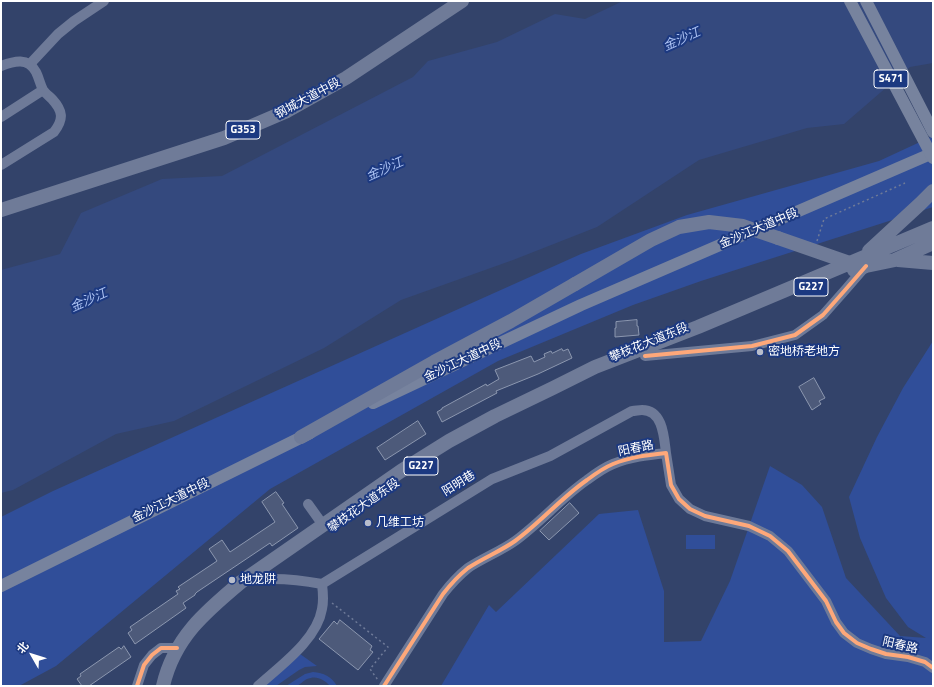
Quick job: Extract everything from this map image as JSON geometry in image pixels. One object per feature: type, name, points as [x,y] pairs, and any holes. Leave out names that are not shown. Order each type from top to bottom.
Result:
[{"type":"highway","name":"钢城大道中段","points":[[1,210],[224,138],[287,111],[346,78],[462,1]]},
{"type":"highway","points":[[301,437],[350,411],[434,362],[511,321],[651,240],[679,227],[709,222],[743,226],[859,262],[933,191]]},
{"type":"highway","name":"G227","points":[[703,328],[859,262],[933,228]]},
{"type":"highway","name":"G227","points":[[859,262],[895,260],[933,244]]},
{"type":"highway","points":[[895,260],[933,263]]},
{"type":"highway","name":"攀枝花大道东段","points":[[172,686],[175,674],[187,648],[203,624],[225,603],[418,468],[468,440],[598,375],[645,356],[703,328]]},
{"type":"highway","name":"攀枝花大道东段","points":[[163,686],[166,674],[177,648],[194,624],[216,603],[241,582],[401,471],[449,441],[595,367],[703,328]]},
{"type":"main road","name":"S471","points":[[850,1],[933,158]]},
{"type":"main road","name":"S471","points":[[866,1],[933,132]]},
{"type":"main road","name":"金沙江大道中段","points":[[350,411],[581,305],[933,153]]},
{"type":"main road","name":"金沙江大道中段","points":[[1,586],[301,437]]},
{"type":"street","points":[[30,64],[58,34],[74,21],[104,1]]},
{"type":"street","points":[[1,66],[12,62],[22,61],[30,64],[36,71],[43,90],[59,109],[61,117],[54,132],[1,164]]},
{"type":"street","points":[[1,117],[43,90]]},
{"type":"street","points":[[645,356],[752,346],[795,335],[823,315],[846,289],[859,262]]},
{"type":"street","name":"阳明巷","points":[[322,584],[492,479],[550,456],[632,411],[643,409],[652,412],[659,420],[663,431],[666,453]]},
{"type":"street","name":"阳春路","points":[[381,683],[443,594],[454,580],[468,568],[512,543],[527,532],[579,485],[612,464],[632,457],[666,453],[671,485],[679,499],[690,509],[705,516],[749,526],[770,536],[788,551],[826,601],[836,622],[844,633],[856,643],[886,654],[908,657],[924,662],[933,668]]},
{"type":"street","points":[[308,504],[323,525]]},
{"type":"street","points":[[241,582],[258,579],[290,579],[322,584],[322,609],[318,623],[310,636],[299,649],[258,686]]},
{"type":"street","points":[[137,686],[144,665],[152,655],[161,648],[177,648]]},
{"type":"path","points":[[816,245],[824,219],[906,183]]},
{"type":"path","points":[[323,596],[388,647],[370,669],[381,683]]},
{"type":"shaded area","points":[[933,136],[933,207],[701,281],[633,305],[498,361],[270,489],[56,666],[19,686],[1,686],[1,517],[53,491],[581,254],[687,215],[879,161]]},
{"type":"shaded area","points":[[933,341],[933,686],[441,686],[489,605],[496,612],[599,514],[638,510],[664,591],[664,642],[701,641],[730,581],[770,466],[802,485],[822,507],[846,578],[900,636],[926,638],[908,627],[886,598],[860,538],[849,497],[877,437],[903,388]]},
{"type":"shaded area","points":[[686,535],[715,535],[715,549],[686,549]]},
{"type":"shaded area","points":[[300,654],[317,666],[305,667],[276,686],[263,686]]},
{"type":"shaded area","points":[[313,672],[321,673],[327,676],[337,686],[330,686],[325,681],[314,677],[307,679],[296,686],[286,686],[305,674]]},
{"type":"water","name":"金沙江","points":[[623,1],[933,1],[933,63],[910,67],[844,124],[807,128],[699,160],[597,227],[513,260],[401,300],[324,348],[174,421],[116,434],[13,490],[1,493],[1,270],[60,254],[81,213],[162,179],[222,176],[413,77],[428,61],[497,42],[555,14],[585,19]]},
{"type":"building","points":[[637,320],[639,335],[615,337],[616,322]]},
{"type":"building","points":[[562,349],[563,351],[568,349],[572,358],[496,391],[497,393],[442,422],[437,412],[486,384],[487,386],[499,379],[495,370],[531,356],[534,362],[545,357],[544,354]]},
{"type":"building","points":[[814,378],[825,398],[819,401],[821,404],[812,410],[799,387]]},
{"type":"building","points":[[418,421],[426,434],[385,460],[377,448]]},
{"type":"building","points":[[276,492],[298,528],[272,546],[270,543],[197,592],[183,603],[186,608],[135,644],[128,633],[132,630],[130,627],[178,594],[176,591],[180,589],[178,587],[217,561],[209,549],[222,540],[230,552],[275,522],[262,502]]},
{"type":"building","points":[[570,503],[579,513],[549,540],[540,531]]},
{"type":"building","points":[[340,620],[372,646],[370,650],[373,652],[358,670],[319,639],[334,621],[337,624]]},
{"type":"building","points":[[124,646],[131,657],[89,686],[82,686],[77,679],[81,676],[80,674],[119,647],[121,649]]},
{"type":"cycle path","points":[[645,356],[752,346],[795,335],[823,315],[866,266]]},
{"type":"cycle path","points":[[384,686],[443,594],[468,568],[515,541],[578,487],[602,469],[626,460],[666,453],[671,485],[679,499],[690,509],[705,516],[749,526],[770,536],[788,551],[826,601],[836,622],[844,633],[857,643],[871,649],[886,654],[908,657],[925,662],[933,668]]},
{"type":"cycle path","points":[[137,686],[144,665],[152,655],[161,648],[177,648]]},
{"type":"place","name":"密地桥老地方","points":[[760,352]]},
{"type":"place","name":"几维工坊","points":[[368,523]]},
{"type":"place","name":"地龙阱","points":[[232,580]]}]
